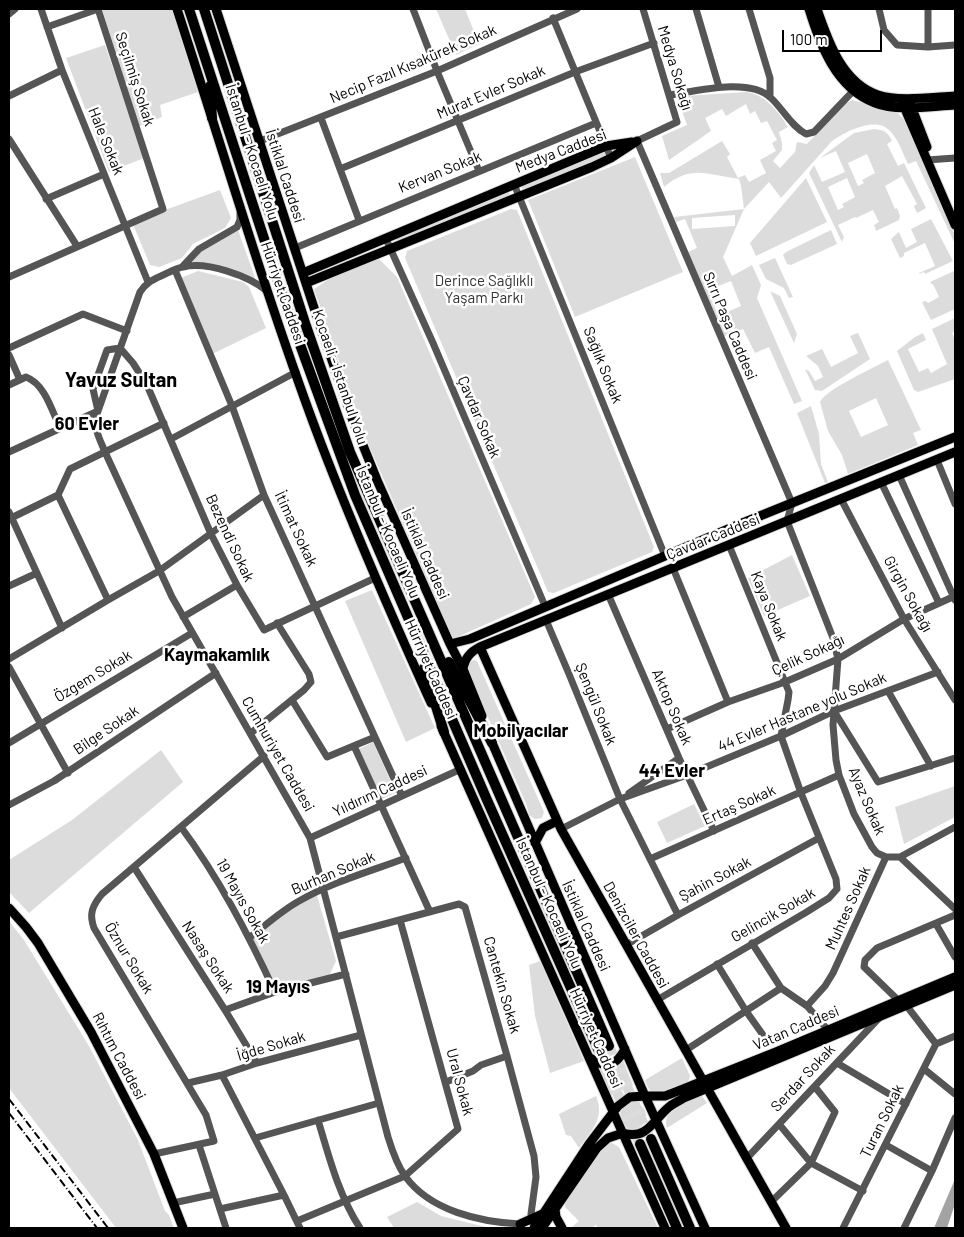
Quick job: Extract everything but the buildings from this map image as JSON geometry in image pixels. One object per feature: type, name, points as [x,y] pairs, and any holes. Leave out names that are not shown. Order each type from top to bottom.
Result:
[{"type":"highway","name":"İstanbul - Kocaeli Yolu","points":[[189,9],[287,309],[324,415],[355,495],[599,1051]]},
{"type":"highway","name":"Kocaeli - İstanbul Yolu","points":[[205,11],[331,401],[358,472],[610,1046]]},
{"type":"highway","points":[[209,70],[212,118]]},
{"type":"highway","points":[[413,595],[492,743]]},
{"type":"highway","points":[[412,627],[444,732]]},
{"type":"highway","points":[[651,1139],[690,1228]]},
{"type":"highway","points":[[640,1144],[677,1228]]},
{"type":"main road","name":"Hürriyet Caddesi","points":[[177,9],[240,210],[325,453],[375,578],[614,1112],[589,1144],[544,1212],[538,1226]]},
{"type":"main road","name":"İstiklal Caddesi","points":[[216,9],[294,248],[362,445],[450,644],[463,669],[492,743],[645,1096]]},
{"type":"main road","points":[[809,9],[822,47],[833,68],[876,103],[907,108],[955,105]]},
{"type":"main road","points":[[818,9],[830,44],[840,64],[856,88],[878,95],[905,98],[955,96]]},
{"type":"main road","points":[[905,98],[907,108],[953,208],[955,225]]},
{"type":"main road","name":"Medya Caddesi","points":[[303,273],[606,146],[637,142]]},
{"type":"main road","name":"Medya Caddesi","points":[[306,283],[611,158],[637,142]]},
{"type":"main road","name":"Çavdar Caddesi","points":[[450,644],[464,641],[544,606],[955,437]]},
{"type":"main road","name":"Çavdar Caddesi","points":[[463,669],[469,654],[478,648],[955,452]]},
{"type":"main road","name":"Çavdar Caddesi","points":[[478,648],[494,628]]},
{"type":"main road","points":[[450,644],[459,650],[467,651],[478,648],[476,643],[464,641]]},
{"type":"main road","name":"Denizciler Caddesi","points":[[478,648],[559,825],[786,1228]]},
{"type":"main road","points":[[526,822],[538,828],[559,825]]},
{"type":"main road","points":[[535,843],[543,828]]},
{"type":"main road","name":"Rıhtım Caddesi","points":[[9,908],[38,943],[76,1005],[154,1154],[183,1228]]},
{"type":"main road","name":"Rıhtım Caddesi","points":[[9,915],[31,941],[83,1028],[149,1155],[178,1228]]},
{"type":"main road","name":"Vatan Caddesi","points":[[614,1112],[618,1106],[630,1097],[664,1096],[706,1087],[880,1016],[955,977]]},
{"type":"main road","name":"Vatan Caddesi","points":[[623,1133],[630,1135],[642,1133],[675,1103],[828,1030],[955,984]]},
{"type":"main road","points":[[589,1057],[602,1065],[610,1065],[617,1061],[625,1049]]},
{"type":"main road","points":[[645,1096],[705,1228]]},
{"type":"main road","points":[[614,1112],[665,1228]]},
{"type":"main road","points":[[522,1226],[538,1226],[555,1209],[597,1148],[608,1138],[623,1133]]},
{"type":"main road","points":[[555,1209],[556,1217],[562,1228]]},
{"type":"street","points":[[9,14],[15,9]]},
{"type":"street","name":"Hale Sokak","points":[[41,9],[62,70],[148,282]]},
{"type":"street","name":"Seçilmiş Sokak","points":[[47,27],[98,9],[163,209],[125,225]]},
{"type":"street","points":[[414,9],[437,71],[479,172]]},
{"type":"street","name":"Necip Fazıl Kısakürek Sokak","points":[[260,141],[437,71],[575,9]]},
{"type":"street","name":"Medya Sokağı","points":[[637,142],[677,122],[643,9]]},
{"type":"street","points":[[696,9],[719,87]]},
{"type":"street","points":[[749,9],[770,78],[770,97]]},
{"type":"street","points":[[879,9],[884,30],[897,44],[928,47],[955,45]]},
{"type":"street","points":[[928,9],[928,47]]},
{"type":"street","points":[[553,18],[611,158]]},
{"type":"street","name":"Murat Evler Sokak","points":[[340,169],[575,72],[654,43]]},
{"type":"street","points":[[9,96],[62,70]]},
{"type":"street","points":[[670,95],[719,87],[755,89],[770,97],[797,128],[806,134],[810,134],[856,88]]},
{"type":"street","points":[[321,118],[359,220]]},
{"type":"street","name":"Kervan Sokak","points":[[294,248],[596,123]]},
{"type":"street","points":[[9,139],[77,246]]},
{"type":"street","name":"Sırrı Paşa Caddesi","points":[[637,142],[792,503]]},
{"type":"street","points":[[930,160],[955,158]]},
{"type":"street","points":[[46,199],[104,174]]},
{"type":"street","name":"Sağlık Sokak","points":[[514,184],[665,556]]},
{"type":"street","points":[[148,282],[183,266],[199,250],[237,227],[240,220],[240,210]]},
{"type":"street","points":[[9,277],[125,225]]},
{"type":"street","name":"Çavdar Sokak","points":[[386,239],[433,343],[544,606]]},
{"type":"street","points":[[183,266],[199,266],[238,274],[257,283],[267,291]]},
{"type":"street","name":"İtimat Sokak","points":[[174,270],[232,406],[264,495],[402,796]]},
{"type":"street","name":"Cumhuriyet Caddesi","points":[[148,282],[140,292],[98,411],[95,423],[105,452],[159,571],[183,617],[310,838],[379,1103],[393,1151],[405,1176],[427,1197],[446,1207],[497,1222],[522,1226]]},
{"type":"street","points":[[9,348],[83,314],[127,331]]},
{"type":"street","points":[[9,452],[98,411],[93,389],[107,350],[120,348]]},
{"type":"street","name":"Bezendi Sokak","points":[[120,348],[143,378],[171,438],[211,534],[237,585],[264,630],[277,623]]},
{"type":"street","points":[[9,355],[20,380]]},
{"type":"street","points":[[171,438],[296,372]]},
{"type":"street","points":[[9,385],[26,377],[41,388],[60,428]]},
{"type":"street","points":[[62,628],[10,516],[58,495],[70,469],[164,423]]},
{"type":"street","points":[[937,460],[955,504]]},
{"type":"street","points":[[899,475],[955,597]]},
{"type":"street","name":"Girgin Sokağı","points":[[845,481],[845,498],[904,619],[955,700]]},
{"type":"street","points":[[881,482],[938,603]]},
{"type":"street","points":[[58,495],[108,600]]},
{"type":"street","points":[[9,659],[159,571],[264,495]]},
{"type":"street","points":[[792,503],[787,521],[838,658]]},
{"type":"street","name":"Kaya Sokak","points":[[729,545],[788,692],[781,736]]},
{"type":"street","points":[[673,568],[728,702]]},
{"type":"street","points":[[9,586],[37,573]]},
{"type":"street","points":[[251,733],[308,687],[310,678],[277,623],[375,578]]},
{"type":"street","points":[[183,617],[237,585]]},
{"type":"street","name":"Aktop Sokak","points":[[608,594],[686,774],[714,831]]},
{"type":"street","name":"Çelik Sokağı","points":[[667,729],[728,702],[785,682],[838,658],[904,619],[955,597]]},
{"type":"street","name":"Şengül Sokak","points":[[546,620],[620,799],[678,915]]},
{"type":"street","name":"Özgem Sokak","points":[[9,743],[192,633]]},
{"type":"street","name":"Ayaz Sokak","points":[[838,658],[833,739],[839,775],[854,814],[867,839],[877,853],[886,857]]},
{"type":"street","points":[[9,667],[68,773]]},
{"type":"street","name":"44 Evler Hastane yolu Sokak","points":[[559,825],[781,736],[834,711],[938,672]]},
{"type":"street","name":"Bilge Sokak","points":[[9,805],[68,773],[216,673]]},
{"type":"street","points":[[888,691],[931,766]]},
{"type":"street","points":[[292,700],[327,757],[376,737]]},
{"type":"street","points":[[834,711],[878,782],[955,758]]},
{"type":"street","name":"Gelincik Sokak","points":[[657,1000],[834,894],[837,885],[836,879],[781,736]]},
{"type":"street","points":[[354,746],[430,912]]},
{"type":"street","name":"Öznur Sokak","points":[[199,1145],[214,1140],[206,1115],[94,928],[91,920],[93,907],[102,894],[264,756]]},
{"type":"street","name":"44 Evler Hastane yolu Sokak","points":[[620,799],[679,758]]},
{"type":"street","name":"Yıldırım Caddesi","points":[[310,838],[461,769]]},
{"type":"street","name":"Ertaş Sokak","points":[[650,860],[839,775]]},
{"type":"street","name":"19 Mayıs Sokak","points":[[181,826],[211,869],[249,938],[275,992]]},
{"type":"street","name":"Muhtes Sokak","points":[[807,1006],[825,986],[833,973],[886,857],[900,857],[955,827]]},
{"type":"street","name":"Şahin Sokak","points":[[626,945],[819,838]]},
{"type":"street","points":[[900,857],[955,909]]},
{"type":"street","name":"Burhan Sokak","points":[[249,938],[290,907],[324,889],[406,858]]},
{"type":"street","name":"Nasaş Sokak","points":[[134,868],[226,1010],[257,1063]]},
{"type":"street","name":"Cantekin Sokak","points":[[336,937],[459,904],[465,907],[508,1056],[536,1167],[536,1186],[533,1202],[538,1226]]},
{"type":"street","points":[[955,915],[876,948],[865,960],[864,967],[902,1003],[936,1044],[955,1036]]},
{"type":"street","name":"Ural Sokak","points":[[299,1225],[345,1200],[405,1176],[458,1129],[400,920]]},
{"type":"street","points":[[936,924],[955,957]]},
{"type":"street","points":[[752,943],[781,988],[807,1006],[828,1030]]},
{"type":"street","points":[[718,964],[763,1035]]},
{"type":"street","points":[[226,1010],[275,992],[346,974]]},
{"type":"street","points":[[686,1050],[781,988]]},
{"type":"street","name":"Serdar Sokak","points":[[746,1159],[880,1016]]},
{"type":"street","name":"İğde Sokak","points":[[188,1083],[222,1076],[257,1063],[361,1035]]},
{"type":"street","name":"Turan Sokak","points":[[843,1228],[936,1044]]},
{"type":"street","points":[[446,1082],[473,1072],[481,1065],[508,1056]]},
{"type":"street","points":[[837,1063],[906,1104]]},
{"type":"street","points":[[924,1069],[955,1094]]},
{"type":"street","points":[[222,1076],[299,1225]]},
{"type":"street","points":[[771,1202],[811,1163],[835,1112],[815,1087]]},
{"type":"street","points":[[255,1138],[379,1103]]},
{"type":"street","points":[[904,1228],[955,1118]]},
{"type":"street","points":[[318,1120],[345,1200],[360,1228]]},
{"type":"street","points":[[779,1124],[811,1163],[863,1191]]},
{"type":"street","points":[[154,1154],[199,1145],[226,1228]]},
{"type":"street","points":[[886,1145],[932,1171]]},
{"type":"street","points":[[173,1203],[215,1194]]},
{"type":"street","points":[[220,1209],[284,1195]]},
{"type":"street","points":[[533,1202],[537,1211],[540,1213],[544,1212]]},
{"type":"green space","points":[[102,9],[172,9],[198,92],[160,105],[162,117],[139,126]]},
{"type":"green space","points":[[436,9],[465,9],[479,44],[456,55]]},
{"type":"green space","points":[[105,45],[144,158],[109,172],[66,58]]},
{"type":"green space","points":[[746,92],[753,93],[765,100],[776,110],[788,127],[779,132],[782,150],[773,161],[780,168],[795,152],[797,142],[807,144],[843,105],[852,100],[896,112],[905,120],[955,235],[955,244],[916,161],[908,164],[895,137],[883,126],[868,125],[860,127],[832,141],[781,198],[769,182],[744,209],[739,179],[692,173],[683,175],[664,187],[660,173],[669,173],[722,141],[730,154],[727,157],[738,178],[745,175],[749,182],[766,173],[760,160],[776,151],[772,143],[777,140],[767,121],[761,123],[755,111],[750,114],[746,104],[726,116],[722,109],[705,118],[711,131],[669,160],[662,136],[687,125],[679,103],[685,96]]},
{"type":"green space","points":[[874,129],[889,135],[892,141],[887,144],[898,166],[904,163],[926,208],[917,213],[914,206],[917,204],[902,176],[885,186],[895,209],[897,208],[900,216],[899,220],[876,231],[874,225],[879,222],[873,210],[838,225],[844,237],[842,242],[809,173],[814,165],[822,182],[845,172],[836,151],[820,158],[854,133]],"holes":[[[867,154],[875,173],[862,180],[864,183],[858,186],[848,163]],[[847,178],[855,197],[842,204],[844,207],[838,210],[828,187]]]},
{"type":"green space","points":[[605,150],[607,156],[523,191],[521,185]]},
{"type":"green space","points":[[635,157],[683,272],[575,317],[528,200]]},
{"type":"green space","points":[[806,178],[827,222],[756,256],[750,243]]},
{"type":"green space","points":[[220,190],[231,218],[225,228],[193,244],[182,258],[159,267],[150,265],[132,222]]},
{"type":"green space","points":[[508,190],[511,197],[398,243],[396,237]]},
{"type":"green space","name":"Derince Sağlıklı Yaşam Parkı","points":[[511,209],[517,210],[654,547],[652,552],[554,593],[548,592],[405,258],[407,251]]},
{"type":"green space","points":[[744,209],[723,257],[732,276],[752,265],[761,285],[757,298],[802,401],[794,404],[769,347],[755,353],[743,329],[722,337],[688,252],[697,248],[685,219],[676,222],[674,217]],"holes":[[[735,215],[735,226],[692,229],[692,218]],[[731,281],[741,306],[718,316],[708,290]]]},
{"type":"green space","points":[[931,219],[953,261],[925,274],[924,272],[919,274],[935,266],[925,243],[904,253],[904,256],[900,258],[891,239],[899,232],[906,248],[917,242],[911,229]]},
{"type":"green space","points":[[237,227],[257,283],[238,274],[183,266],[199,249]]},
{"type":"green space","points":[[831,230],[837,244],[791,265],[787,264],[783,255],[786,252]]},
{"type":"green space","points":[[775,258],[793,297],[789,298],[784,288],[766,279],[759,265]]},
{"type":"green space","points":[[379,259],[397,277],[535,597],[531,604],[453,639],[364,434],[314,289],[335,275]]},
{"type":"green space","points":[[198,271],[243,282],[249,287],[266,328],[210,355],[178,279]]},
{"type":"green space","points":[[954,271],[955,309],[931,320],[922,302],[926,301],[928,303],[939,297],[930,282]]},
{"type":"green space","points":[[770,291],[780,296],[797,334],[794,343]]},
{"type":"green space","points":[[955,318],[955,331],[952,333],[955,340],[955,379],[918,392],[914,390],[897,351],[923,333],[926,340],[908,349],[919,372],[928,368],[931,373],[947,364],[932,329]]},
{"type":"green space","points":[[858,333],[870,359],[822,391],[815,390],[805,369],[809,371],[815,381],[823,377],[818,366],[806,356],[822,349],[831,367],[858,353],[850,336]]},
{"type":"green space","points":[[888,360],[921,430],[913,433],[918,445],[848,474],[842,455],[828,431],[820,402],[840,385]],"holes":[[[876,398],[888,425],[861,437],[849,411]]]},
{"type":"green space","points":[[811,406],[819,434],[821,464],[828,482],[825,483],[797,413]]},
{"type":"green space","points":[[792,555],[810,596],[764,616],[748,578]]},
{"type":"green space","points":[[372,590],[435,728],[406,742],[345,601]]},
{"type":"green space","points":[[474,660],[477,661],[544,812],[542,818],[535,819],[529,815],[527,806],[468,672],[467,667]]},
{"type":"green space","points":[[373,742],[396,793],[382,799],[359,749]]},
{"type":"green space","points":[[161,750],[183,782],[29,913],[9,892],[9,860],[72,820]]},
{"type":"green space","points":[[955,786],[955,817],[904,844],[895,807]]},
{"type":"green space","points":[[694,804],[705,826],[667,843],[657,822]]},
{"type":"green space","points":[[316,892],[336,961],[329,976],[275,992],[249,938]]},
{"type":"green space","points":[[9,921],[24,940],[89,1046],[138,1140],[165,1211],[169,1215],[174,1228],[116,1228],[9,1088]]},
{"type":"green space","points":[[540,961],[584,1061],[550,1073],[535,1016],[529,965]]},
{"type":"green space","points":[[622,1058],[633,1085],[611,1095],[598,1069],[606,1070],[612,1068]]},
{"type":"green space","points":[[682,1058],[690,1076],[688,1082],[665,1092],[659,1093],[650,1090],[645,1080]]},
{"type":"green space","points":[[596,1096],[599,1111],[596,1124],[579,1148],[571,1136],[566,1135],[559,1114]]},
{"type":"green space","points":[[702,1096],[707,1103],[667,1128],[666,1121],[672,1111],[683,1103]]},
{"type":"green space","points":[[633,1103],[642,1107],[646,1116],[642,1125],[633,1129],[624,1125],[620,1116],[624,1107]]},
{"type":"green space","points":[[610,1142],[619,1147],[658,1228],[598,1228],[596,1225],[591,1228],[571,1228],[579,1221],[565,1207],[565,1201],[592,1161]]},
{"type":"green space","points":[[417,1202],[441,1216],[490,1228],[394,1228],[387,1217]]},
{"type":"shaded area","points":[[955,1179],[955,1204],[947,1228],[934,1228]]},
{"type":"tunnel","points":[[609,1046],[649,1136]]},
{"type":"tunnel","points":[[599,1051],[639,1142]]},
{"type":"railway","points":[[9,1099],[108,1228]]},
{"type":"railway","points":[[9,1113],[97,1228]]},
{"type":"district","name":"Yavuz Sultan","points":[[121,380]]},
{"type":"district","name":"60 Evler","points":[[87,424]]},
{"type":"district","name":"Kaymakamlık","points":[[217,655]]},
{"type":"district","name":"Mobilyacılar","points":[[521,731]]},
{"type":"district","name":"44 Evler","points":[[672,771]]},
{"type":"district","name":"19 Mayıs","points":[[278,987]]}]
